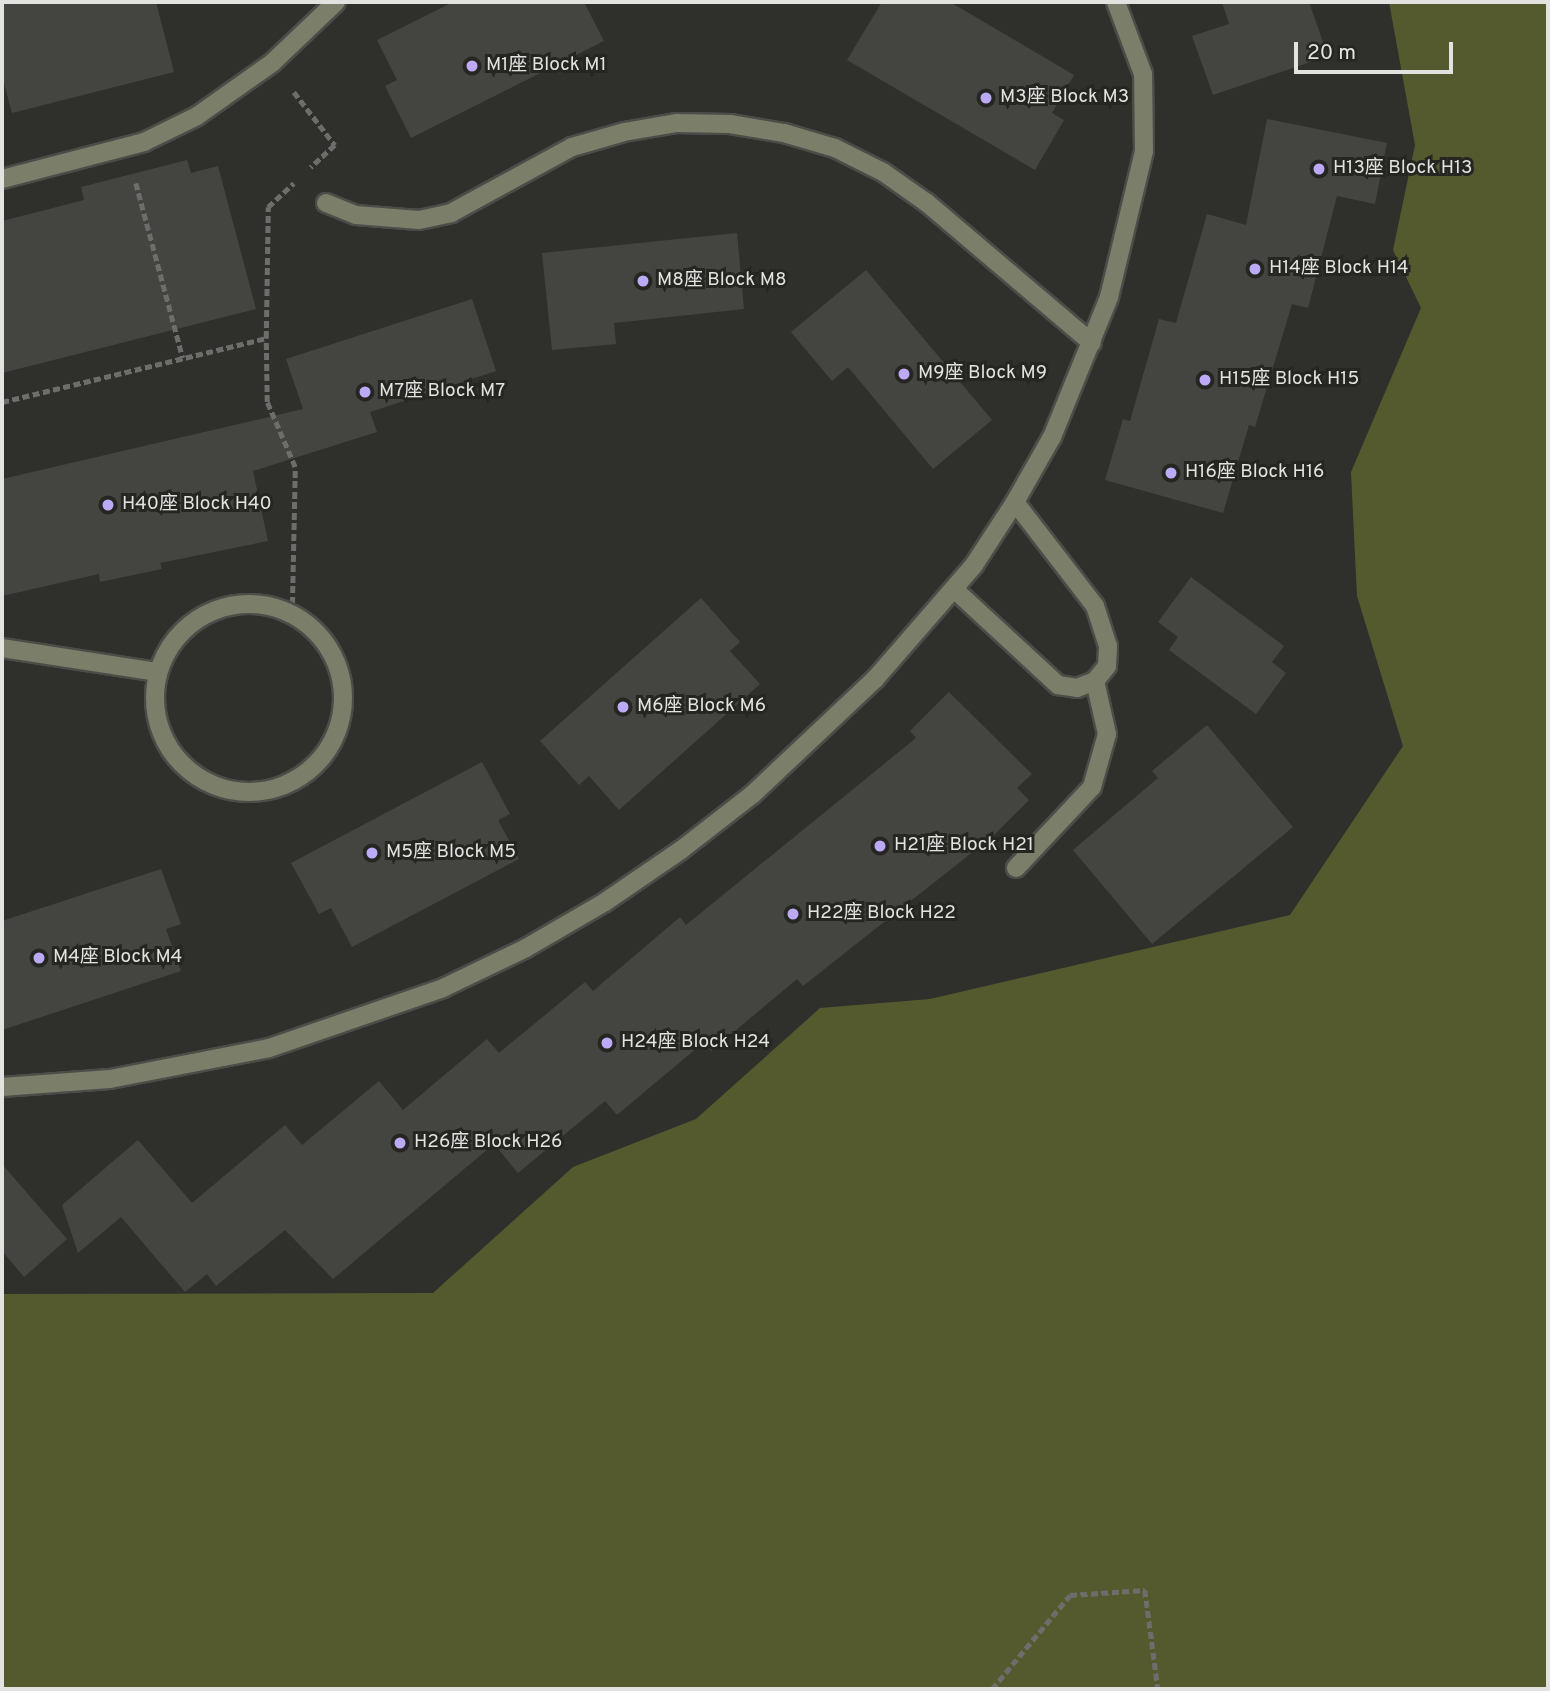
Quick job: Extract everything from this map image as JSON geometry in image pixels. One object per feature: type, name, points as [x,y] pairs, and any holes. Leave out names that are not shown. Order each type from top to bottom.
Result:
[{"type":"lane","points":[[2,179],[127,146],[197,116],[272,63],[335,2]]},
{"type":"lane","points":[[2,1087],[110,1079],[269,1048],[443,988],[526,948],[605,902],[754,794],[875,679],[954,589],[1015,502],[1052,436],[1092,343],[1122,249],[1144,151],[1143,74],[1116,2]]},
{"type":"lane","points":[[326,203],[356,215],[419,219],[470,205],[536,164],[572,147],[624,132],[677,123],[717,124],[784,132],[835,148],[883,172],[927,203],[1092,343]]},
{"type":"lane","points":[[954,589],[1058,685],[1077,688],[1095,681],[1107,666],[1108,646],[1095,606],[1015,502]]},
{"type":"lane","points":[[250,604],[292,614],[317,632],[334,657],[343,704],[328,750],[309,772],[283,786],[254,793],[224,790],[190,771],[160,732],[154,703],[157,672],[177,637],[209,612],[250,604]]},
{"type":"lane","points":[[2,649],[157,672]]},
{"type":"lane","points":[[1016,868],[1092,787],[1107,734],[1095,681]]},
{"type":"path","points":[[272,63],[335,145],[306,172]]},
{"type":"path","points":[[127,146],[183,358]]},
{"type":"path","points":[[292,614],[295,467],[267,402],[266,338],[268,207],[296,181]]},
{"type":"path","points":[[2,402],[266,338]]},
{"type":"path","points":[[992,1689],[1070,1595],[1144,1590],[1158,1689]]},
{"type":"green space","points":[[1389,2],[1548,2],[1548,1689],[2,1689],[2,1294],[433,1293],[573,1167],[696,1119],[820,1008],[930,999],[1290,915],[1403,746],[1357,596],[1351,472],[1421,308],[1393,250],[1415,145]]},
{"type":"building","points":[[2,2],[156,2],[174,72],[12,113],[2,76]]},
{"type":"building","name":"M1座 Block M1","points":[[453,2],[584,2],[604,41],[411,138],[385,86],[397,80],[377,40]]},
{"type":"building","name":"M3座 Block M3","points":[[882,2],[950,2],[1074,75],[1052,113],[1064,120],[1035,170],[847,60]]},
{"type":"building","points":[[1222,2],[1309,2],[1328,56],[1213,95],[1192,36],[1229,24]]},
{"type":"building","points":[[1267,119],[1387,143],[1375,204],[1337,196],[1308,308],[1292,304],[1255,427],[1249,425],[1223,513],[1105,480],[1123,419],[1130,421],[1159,319],[1176,323],[1207,214],[1246,225]]},
{"type":"building","points":[[187,160],[191,173],[218,166],[256,309],[2,373],[2,221],[84,200],[81,187]]},
{"type":"building","name":"M8座 Block M8","points":[[737,233],[744,309],[614,323],[616,344],[552,350],[542,253]]},
{"type":"building","name":"M9座 Block M9","points":[[866,270],[992,420],[933,469],[848,367],[832,381],[791,332]]},
{"type":"building","points":[[472,299],[496,371],[370,412],[377,432],[253,471],[268,541],[160,563],[162,569],[100,582],[99,574],[2,596],[2,479],[303,409],[286,359]]},
{"type":"building","points":[[1191,577],[1284,646],[1272,662],[1286,673],[1256,714],[1169,650],[1178,637],[1158,622]]},
{"type":"building","name":"M6座 Block M6","points":[[701,598],[740,642],[730,651],[760,684],[619,810],[589,776],[579,785],[540,741]]},
{"type":"building","points":[[949,692],[1032,774],[1017,788],[1029,800],[993,836],[803,986],[797,979],[711,1051],[704,1042],[617,1115],[605,1101],[518,1173],[494,1144],[333,1279],[285,1230],[216,1286],[207,1274],[185,1292],[121,1217],[78,1253],[62,1205],[138,1140],[192,1203],[285,1125],[302,1145],[379,1081],[403,1110],[487,1039],[499,1053],[585,982],[593,991],[680,917],[686,925],[916,738],[910,731]]},
{"type":"building","points":[[1207,725],[1293,827],[1152,944],[1073,850],[1158,778],[1152,771]]},
{"type":"building","name":"M5座 Block M5","points":[[482,762],[510,814],[498,820],[519,859],[352,947],[331,908],[319,914],[291,863]]},
{"type":"building","name":"M4座 Block M4","points":[[161,869],[181,924],[166,929],[181,971],[2,1030],[2,921]]},
{"type":"building","points":[[2,1164],[67,1239],[24,1277],[2,1251]]},
{"type":"place","name":"M1座 Block M1","points":[[472,66]]},
{"type":"place","name":"M3座 Block M3","points":[[986,98]]},
{"type":"place","name":"H13座 Block H13","points":[[1319,169]]},
{"type":"place","name":"H14座 Block H14","points":[[1255,269]]},
{"type":"place","name":"M8座 Block M8","points":[[643,281]]},
{"type":"place","name":"M9座 Block M9","points":[[904,374]]},
{"type":"place","name":"H15座 Block H15","points":[[1205,380]]},
{"type":"place","name":"M7座 Block M7","points":[[365,392]]},
{"type":"place","name":"H16座 Block H16","points":[[1171,473]]},
{"type":"place","name":"H40座 Block H40","points":[[108,505]]},
{"type":"place","name":"M6座 Block M6","points":[[623,707]]},
{"type":"place","name":"H21座 Block H21","points":[[880,846]]},
{"type":"place","name":"M5座 Block M5","points":[[372,853]]},
{"type":"place","name":"H22座 Block H22","points":[[793,914]]},
{"type":"place","name":"M4座 Block M4","points":[[39,958]]},
{"type":"place","name":"H24座 Block H24","points":[[607,1043]]},
{"type":"place","name":"H26座 Block H26","points":[[400,1143]]}]
